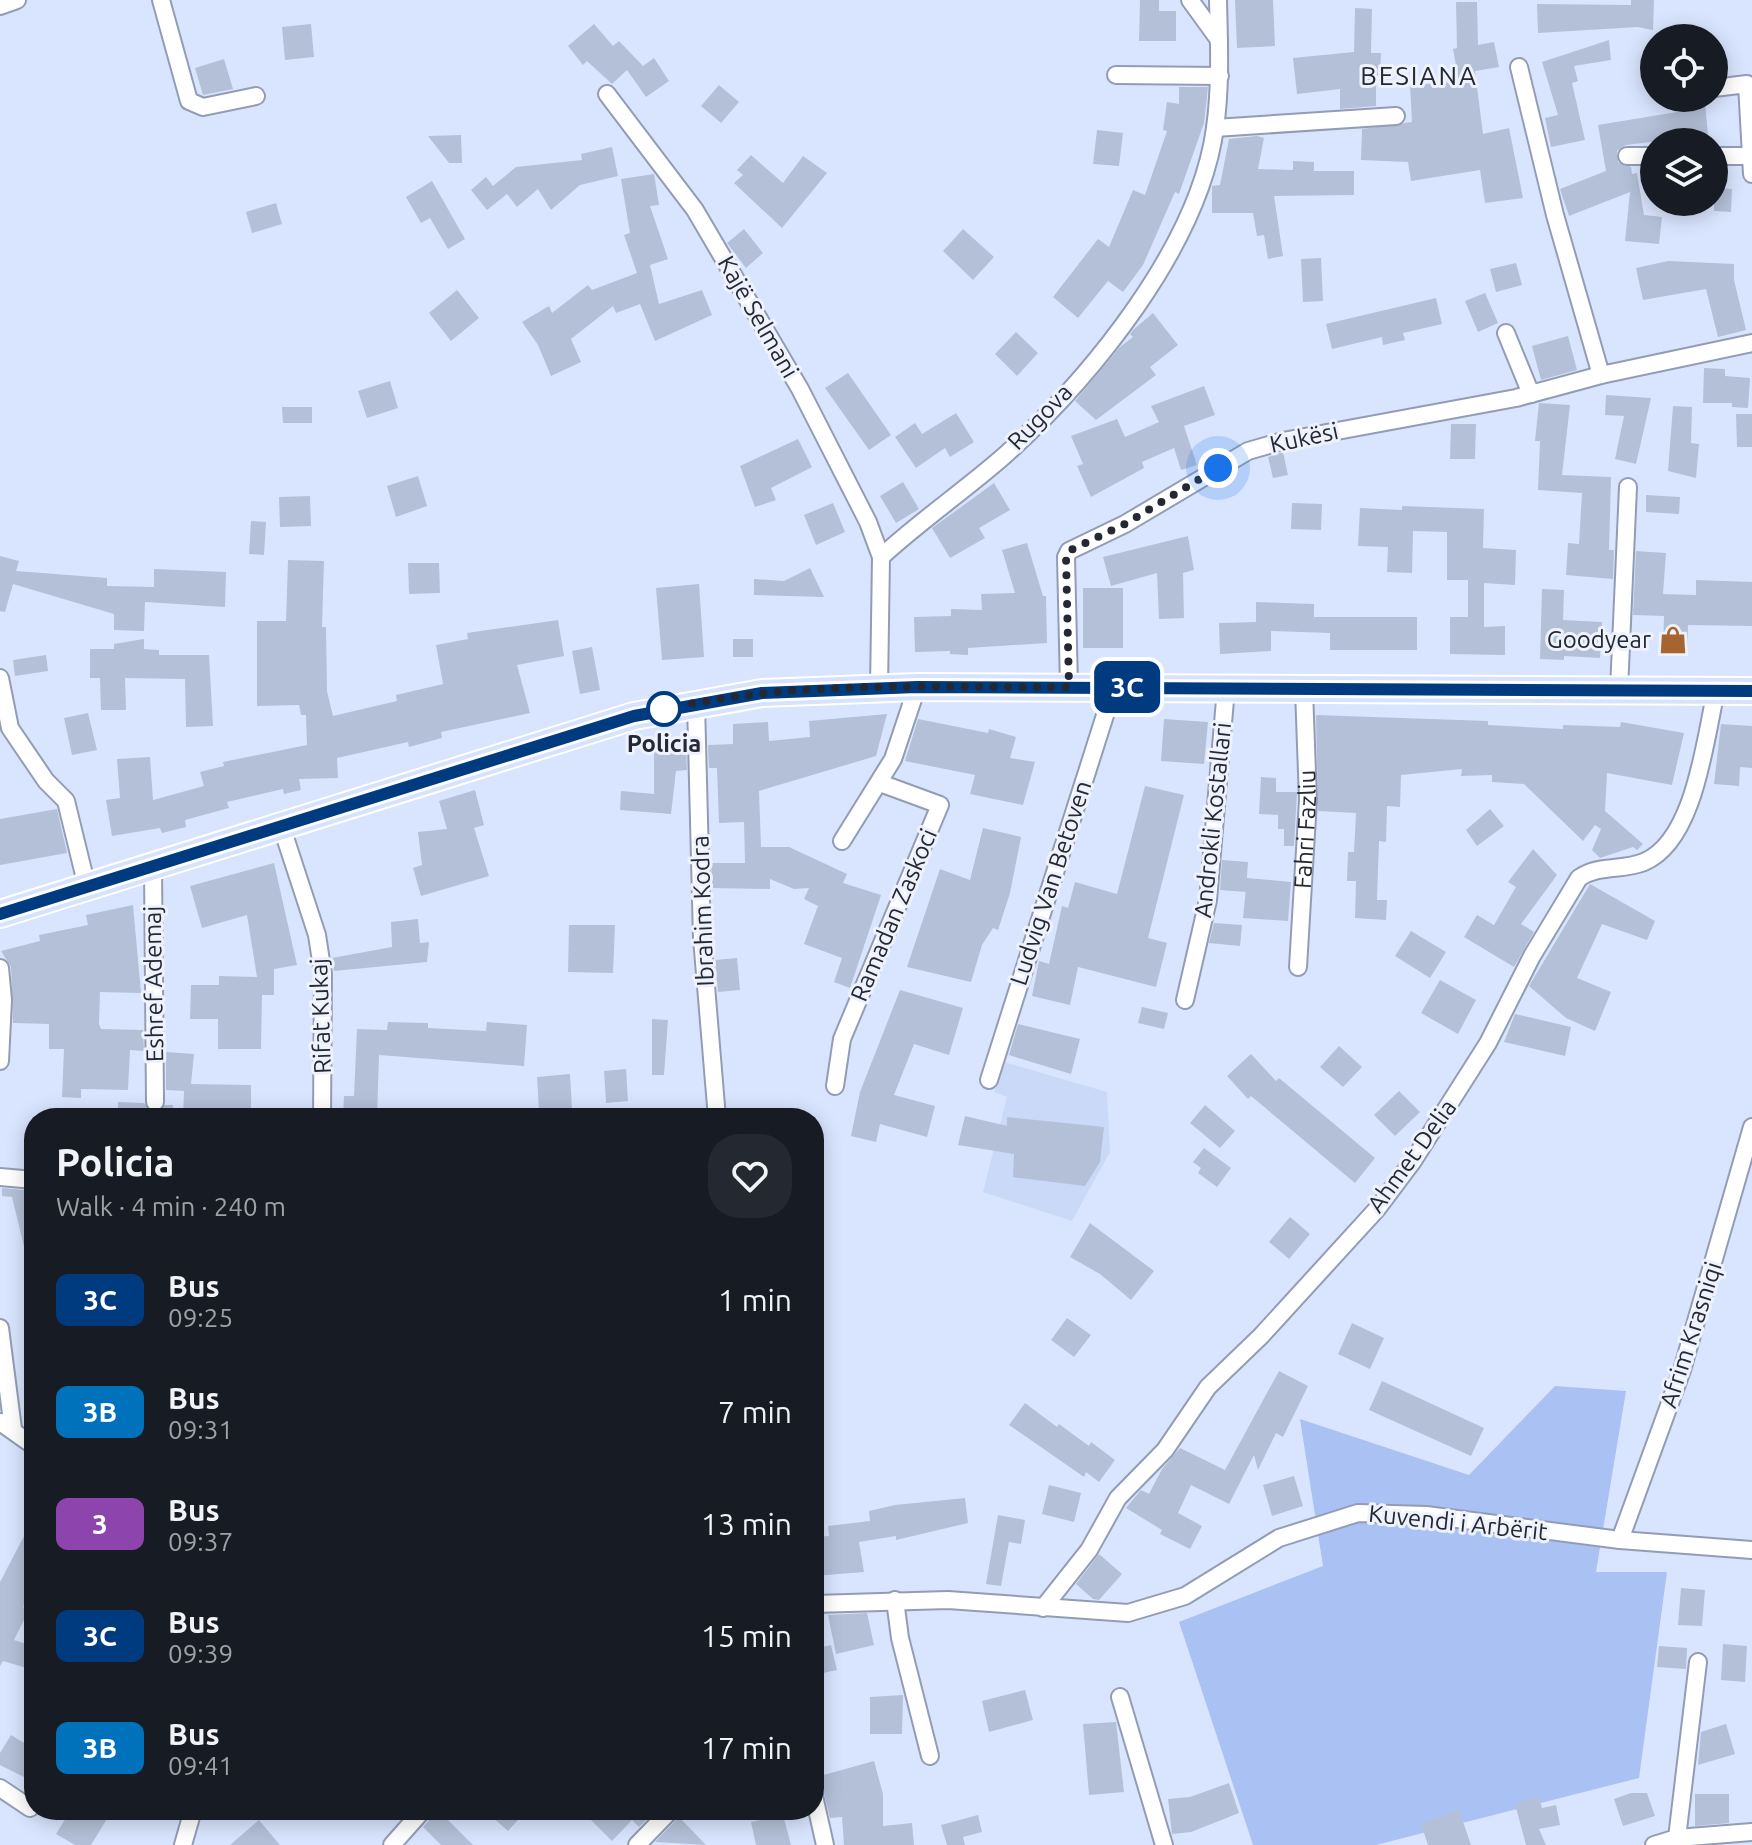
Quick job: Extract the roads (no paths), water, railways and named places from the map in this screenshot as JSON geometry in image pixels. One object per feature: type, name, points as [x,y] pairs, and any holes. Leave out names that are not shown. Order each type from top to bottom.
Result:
[{"type":"main road","points":[[0,914],[589,727],[696,703],[762,693],[917,687],[1752,691]]},
{"type":"street","points":[[0,6],[17,0]]},
{"type":"street","points":[[161,0],[189,101],[203,107],[256,96]]},
{"type":"street","points":[[1190,0],[1219,40]]},
{"type":"street","name":"Rugova","points":[[881,557],[1014,445],[1088,366],[1154,281],[1200,189],[1215,128],[1220,76],[1218,0]]},
{"type":"street","points":[[1519,67],[1555,215],[1601,375]]},
{"type":"street","points":[[1116,75],[1220,76]]},
{"type":"street","points":[[1728,86],[1747,84],[1752,174]]},
{"type":"street","name":"Kajë Selmani","points":[[607,94],[695,210],[800,389],[868,522],[881,557]]},
{"type":"street","points":[[1215,128],[1396,116]]},
{"type":"street","points":[[1627,156],[1640,156]]},
{"type":"street","points":[[1728,156],[1751,156]]},
{"type":"street","points":[[1506,333],[1531,394]]},
{"type":"street","name":"Kukësi","points":[[1069,687],[1066,557],[1069,551],[1125,524],[1248,451],[1283,441],[1531,394],[1601,375],[1752,343]]},
{"type":"street","points":[[1619,690],[1628,487]]},
{"type":"street","points":[[879,688],[881,557]]},
{"type":"street","points":[[0,678],[10,728],[46,781],[66,801],[87,887]]},
{"type":"street","points":[[842,841],[880,783],[906,725],[917,687]]},
{"type":"street","name":"Ludvig Van Betoven","points":[[989,1080],[1114,687]]},
{"type":"street","name":"Androkli Kostallari","points":[[1185,1000],[1208,900],[1226,688]]},
{"type":"street","name":"Fahri Fazliu","points":[[1298,967],[1308,800],[1304,690]]},
{"type":"street","name":"Ahmet Delia","points":[[1043,1608],[1089,1550],[1118,1498],[1165,1450],[1208,1387],[1261,1336],[1377,1209],[1413,1161],[1460,1091],[1532,956],[1579,878],[1591,870],[1641,863],[1659,854],[1673,837],[1693,790],[1716,691]]},
{"type":"street","name":"Ibrahim Kodra","points":[[696,703],[702,938],[716,1108]]},
{"type":"street","name":"Ramadan Zaskoci","points":[[835,1086],[842,1039],[940,805],[880,783]]},
{"type":"street","name":"Rifat Kukaj","points":[[281,825],[317,935],[323,974],[322,1108]]},
{"type":"street","name":"Eshref Ademaj","points":[[153,866],[155,1102]]},
{"type":"street","points":[[0,968],[3,1000],[0,1061]]},
{"type":"street","name":"Afrim Krasniqi","points":[[1620,1540],[1682,1370],[1752,1127]]},
{"type":"street","points":[[0,1177],[24,1179]]},
{"type":"street","points":[[0,1328],[6,1426],[24,1439]]},
{"type":"street","name":"Kuvendi i Arbërit","points":[[824,1604],[895,1600],[999,1602],[1128,1613],[1157,1607],[1185,1596],[1279,1538],[1358,1513],[1426,1515],[1620,1540],[1752,1550]]},
{"type":"street","points":[[895,1600],[900,1638],[930,1756]]},
{"type":"street","points":[[1677,1838],[1698,1662]]},
{"type":"street","points":[[1120,1697],[1164,1845]]},
{"type":"street","points":[[0,1788],[24,1804]]},
{"type":"street","points":[[183,1845],[190,1820]]},
{"type":"street","points":[[392,1845],[414,1820]]},
{"type":"street","points":[[637,1845],[661,1820]]},
{"type":"street","points":[[819,1820],[825,1845]]},
{"type":"street","points":[[1654,1845],[1677,1838],[1752,1832]]},
{"type":"place","name":"Goodyear","points":[[1673,640]]},
{"type":"place","name":"Policia","points":[[664,709]]},
{"type":"district","name":"BESIANA","points":[[1419,76]]}]
